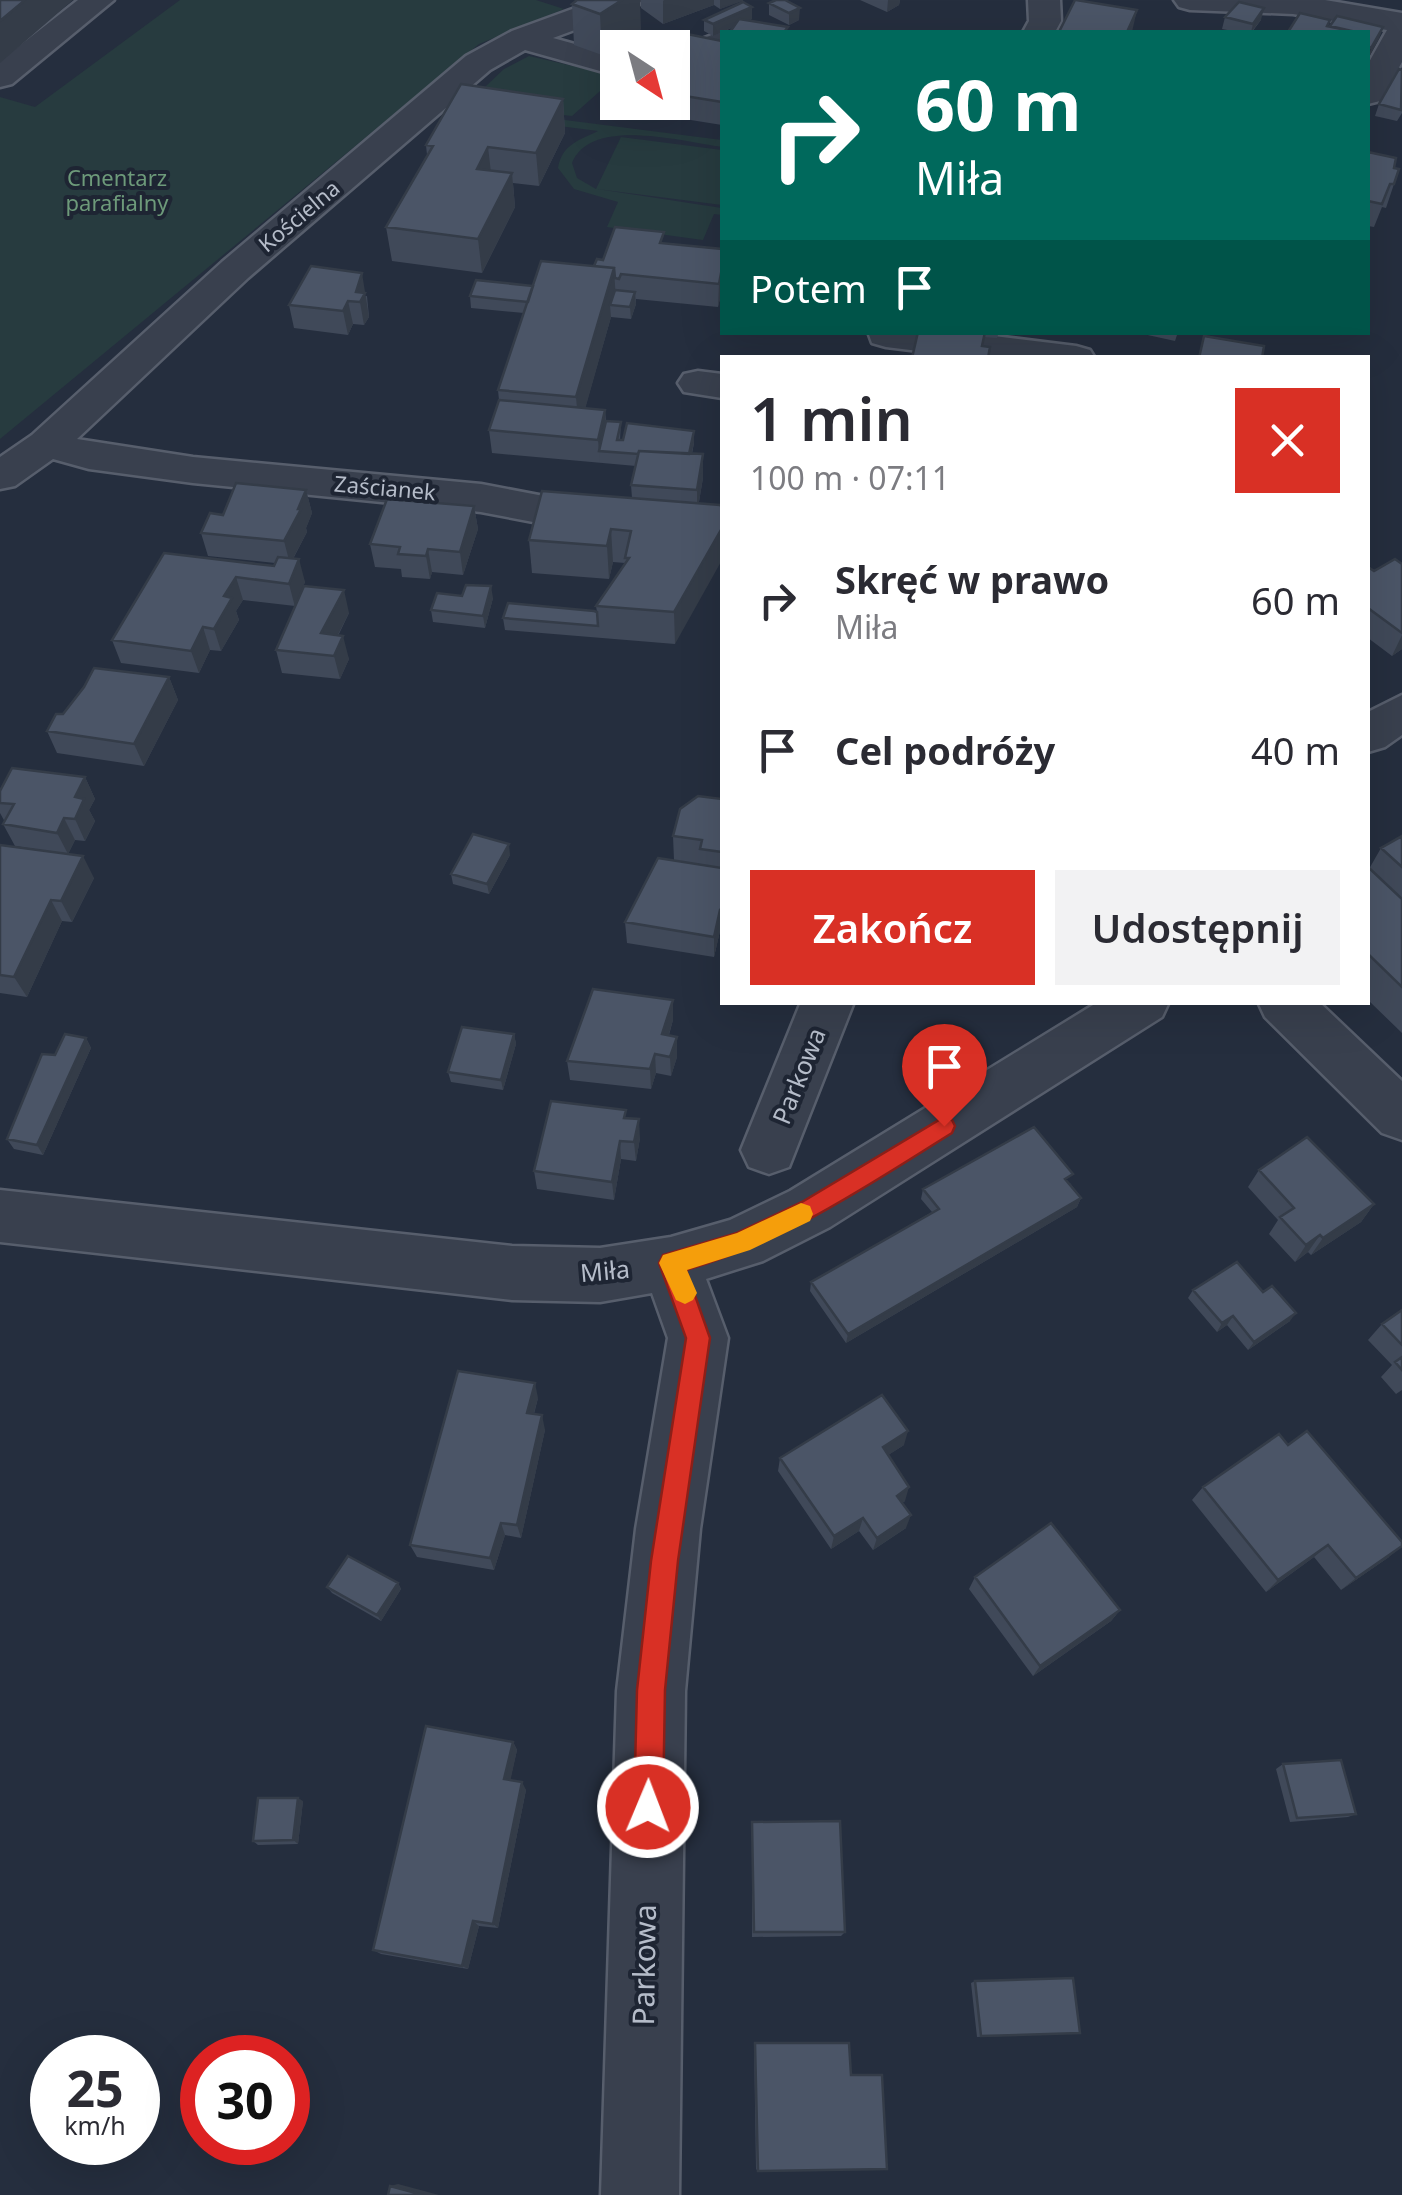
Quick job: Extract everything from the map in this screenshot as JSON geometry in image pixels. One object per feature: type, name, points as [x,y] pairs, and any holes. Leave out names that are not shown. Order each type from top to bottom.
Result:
[{"type":"street","points":[[0,77],[98,0]]},
{"type":"street","name":"Kościelna","points":[[0,476],[47,444],[235,270],[478,64],[524,38],[626,0]]},
{"type":"street","points":[[1040,30],[1044,0]]},
{"type":"street","points":[[1190,0],[1293,4],[1402,23]]},
{"type":"street","points":[[1370,90],[1402,31]]},
{"type":"street","points":[[524,38],[554,51],[600,62]]},
{"type":"street","points":[[690,49],[704,50],[720,43]]},
{"type":"street","points":[[884,342],[1040,355]]},
{"type":"street","name":"Zaścianek","points":[[47,444],[89,456],[193,470],[481,498],[586,518],[720,530]]},
{"type":"street","points":[[1370,733],[1402,712]]},
{"type":"street","name":"Parkowa","points":[[769,1150],[827,1005]]},
{"type":"street","name":"Miła","points":[[0,1216],[512,1273],[600,1275],[672,1263],[742,1243],[810,1209],[1138,1005]]},
{"type":"street","points":[[1287,1005],[1402,1116]]},
{"type":"street","name":"Parkowa","points":[[640,2195],[651,1690],[668,1529],[698,1338],[672,1263]]},
{"type":"green space","name":"Cmentarz parafialny","points":[[180,0],[536,0],[564,9],[479,44],[0,439],[0,97],[35,107]]},
{"type":"green space","points":[[529,56],[600,72],[600,91],[572,116],[467,104],[504,69]]},
{"type":"green space","points":[[462,107],[720,140],[720,147],[662,137],[618,136],[598,140],[582,149],[572,163],[577,178],[596,189],[621,137],[720,150],[720,205],[597,189],[720,208],[720,215],[714,214],[703,240],[607,227],[618,202],[574,189],[558,168],[568,148],[598,131],[457,113]]},
{"type":"building","points":[[0,0],[25,0],[0,21]]},
{"type":"building","points":[[577,0],[622,0],[600,14],[572,4]]},
{"type":"building","points":[[776,0],[800,8],[789,13],[769,3]]},
{"type":"building","points":[[1075,0],[1137,10],[1128,30],[1060,30]]},
{"type":"building","points":[[743,2],[752,7],[713,24],[704,20]]},
{"type":"building","points":[[1239,2],[1264,8],[1253,24],[1225,17]]},
{"type":"building","points":[[1300,13],[1330,20],[1327,26],[1346,30],[1289,30]]},
{"type":"building","points":[[1337,16],[1383,27],[1371,48],[1370,30],[1330,26]]},
{"type":"building","points":[[739,19],[788,27],[786,30],[731,30]]},
{"type":"building","points":[[690,35],[720,41],[720,102],[690,97]]},
{"type":"building","points":[[1399,69],[1402,70],[1401,110],[1379,104]]},
{"type":"building","points":[[461,84],[563,99],[536,153],[488,147],[477,169],[512,173],[478,239],[386,227],[433,146],[426,145]]},
{"type":"building","points":[[1370,152],[1396,158],[1394,168],[1399,169],[1382,204],[1370,201]]},
{"type":"building","points":[[615,227],[664,232],[660,243],[720,249],[720,279],[719,284],[621,274],[619,279],[615,278],[614,268],[594,266],[597,259],[603,260]]},
{"type":"building","points":[[541,261],[614,268],[576,397],[498,390]]},
{"type":"building","points":[[311,266],[362,273],[356,292],[365,293],[360,302],[348,301],[343,311],[289,305]]},
{"type":"building","points":[[476,280],[533,286],[528,302],[470,296]]},
{"type":"building","points":[[615,290],[635,292],[630,307],[610,305]]},
{"type":"building","points":[[917,335],[984,335],[982,346],[990,347],[989,355],[913,355]]},
{"type":"building","points":[[1204,336],[1264,346],[1262,355],[1200,355]]},
{"type":"building","points":[[499,400],[605,410],[598,440],[489,430]]},
{"type":"building","points":[[606,421],[621,422],[617,440],[623,440],[627,423],[694,431],[689,454],[599,451]]},
{"type":"building","points":[[639,451],[703,454],[697,490],[631,485]]},
{"type":"building","points":[[236,483],[306,490],[284,541],[201,533],[210,513],[223,515]]},
{"type":"building","points":[[542,491],[720,505],[720,532],[674,612],[596,606],[629,558],[625,558],[631,531],[611,529],[607,546],[529,540]]},
{"type":"building","points":[[387,499],[474,506],[460,552],[428,549],[426,556],[398,554],[400,547],[370,544]]},
{"type":"building","points":[[164,553],[274,566],[278,557],[299,559],[289,584],[236,577],[224,596],[232,598],[214,629],[203,627],[191,651],[112,640]]},
{"type":"building","points":[[1395,559],[1402,564],[1402,633],[1370,609],[1370,568],[1374,571]]},
{"type":"building","points":[[466,585],[491,586],[483,616],[431,610],[437,593],[462,596]]},
{"type":"building","points":[[304,586],[344,590],[321,633],[343,636],[334,656],[276,650]]},
{"type":"building","points":[[508,603],[594,611],[598,626],[503,618]]},
{"type":"building","points":[[94,668],[169,677],[134,744],[47,731],[56,714],[63,714],[84,687]]},
{"type":"building","points":[[12,768],[85,777],[75,797],[84,799],[75,819],[64,818],[57,833],[3,824],[14,804],[0,803],[0,791]]},
{"type":"building","points":[[698,796],[720,799],[720,852],[700,849],[702,840],[673,836],[680,809]]},
{"type":"building","points":[[473,834],[509,844],[487,884],[451,874]]},
{"type":"building","points":[[1402,836],[1402,867],[1381,848]]},
{"type":"building","points":[[0,845],[83,856],[61,901],[51,900],[14,977],[0,975]]},
{"type":"building","points":[[658,858],[720,868],[720,910],[714,937],[625,922]]},
{"type":"building","points":[[1370,869],[1402,899],[1402,987],[1370,956]]},
{"type":"building","points":[[593,989],[673,1000],[662,1034],[677,1037],[670,1057],[655,1054],[650,1069],[567,1061]]},
{"type":"building","points":[[462,1027],[514,1034],[501,1080],[448,1072]]},
{"type":"building","points":[[65,1034],[86,1038],[37,1145],[7,1139],[42,1054],[55,1055]]},
{"type":"building","points":[[551,1101],[626,1110],[624,1118],[639,1119],[634,1142],[620,1141],[612,1182],[534,1171]]},
{"type":"building","points":[[1034,1127],[1073,1174],[1065,1179],[1081,1198],[848,1334],[811,1282],[939,1209],[923,1189]]},
{"type":"building","points":[[1307,1137],[1374,1204],[1306,1245],[1280,1217],[1294,1208],[1259,1170]]},
{"type":"building","points":[[1237,1262],[1263,1292],[1272,1286],[1296,1313],[1254,1342],[1233,1316],[1222,1323],[1193,1290]]},
{"type":"building","points":[[1402,1310],[1402,1345],[1382,1324]]},
{"type":"building","points":[[458,1371],[535,1383],[527,1413],[542,1415],[517,1525],[501,1523],[490,1558],[410,1545]]},
{"type":"building","points":[[882,1395],[908,1431],[883,1447],[909,1487],[897,1496],[911,1515],[877,1538],[863,1518],[834,1536],[780,1458]]},
{"type":"building","points":[[1307,1431],[1402,1542],[1402,1546],[1356,1578],[1328,1545],[1278,1580],[1203,1487],[1279,1434],[1288,1445]]},
{"type":"building","points":[[1051,1523],[1120,1610],[1040,1666],[975,1577]]},
{"type":"building","points":[[348,1556],[398,1583],[377,1615],[327,1587]]},
{"type":"building","points":[[426,1726],[513,1742],[504,1779],[522,1782],[493,1924],[473,1921],[462,1966],[373,1950]]},
{"type":"building","points":[[1341,1760],[1356,1814],[1297,1818],[1283,1764]]},
{"type":"building","points":[[258,1798],[298,1798],[293,1840],[253,1841]]},
{"type":"building","points":[[840,1821],[845,1932],[754,1932],[752,1822]]},
{"type":"building","points":[[1073,1978],[1080,2033],[981,2036],[975,1981]]},
{"type":"building","points":[[755,2043],[849,2043],[851,2075],[882,2075],[887,2169],[758,2171]]},
{"type":"building","points":[[390,2186],[423,2195],[388,2195]]},
{"type":"slow traffic","points":[[685,1293],[672,1263],[742,1243],[801,1214]]},
{"type":"route","points":[[648,1807],[651,1690],[664,1561],[698,1338],[672,1263],[742,1243],[810,1209],[944,1126]]}]
